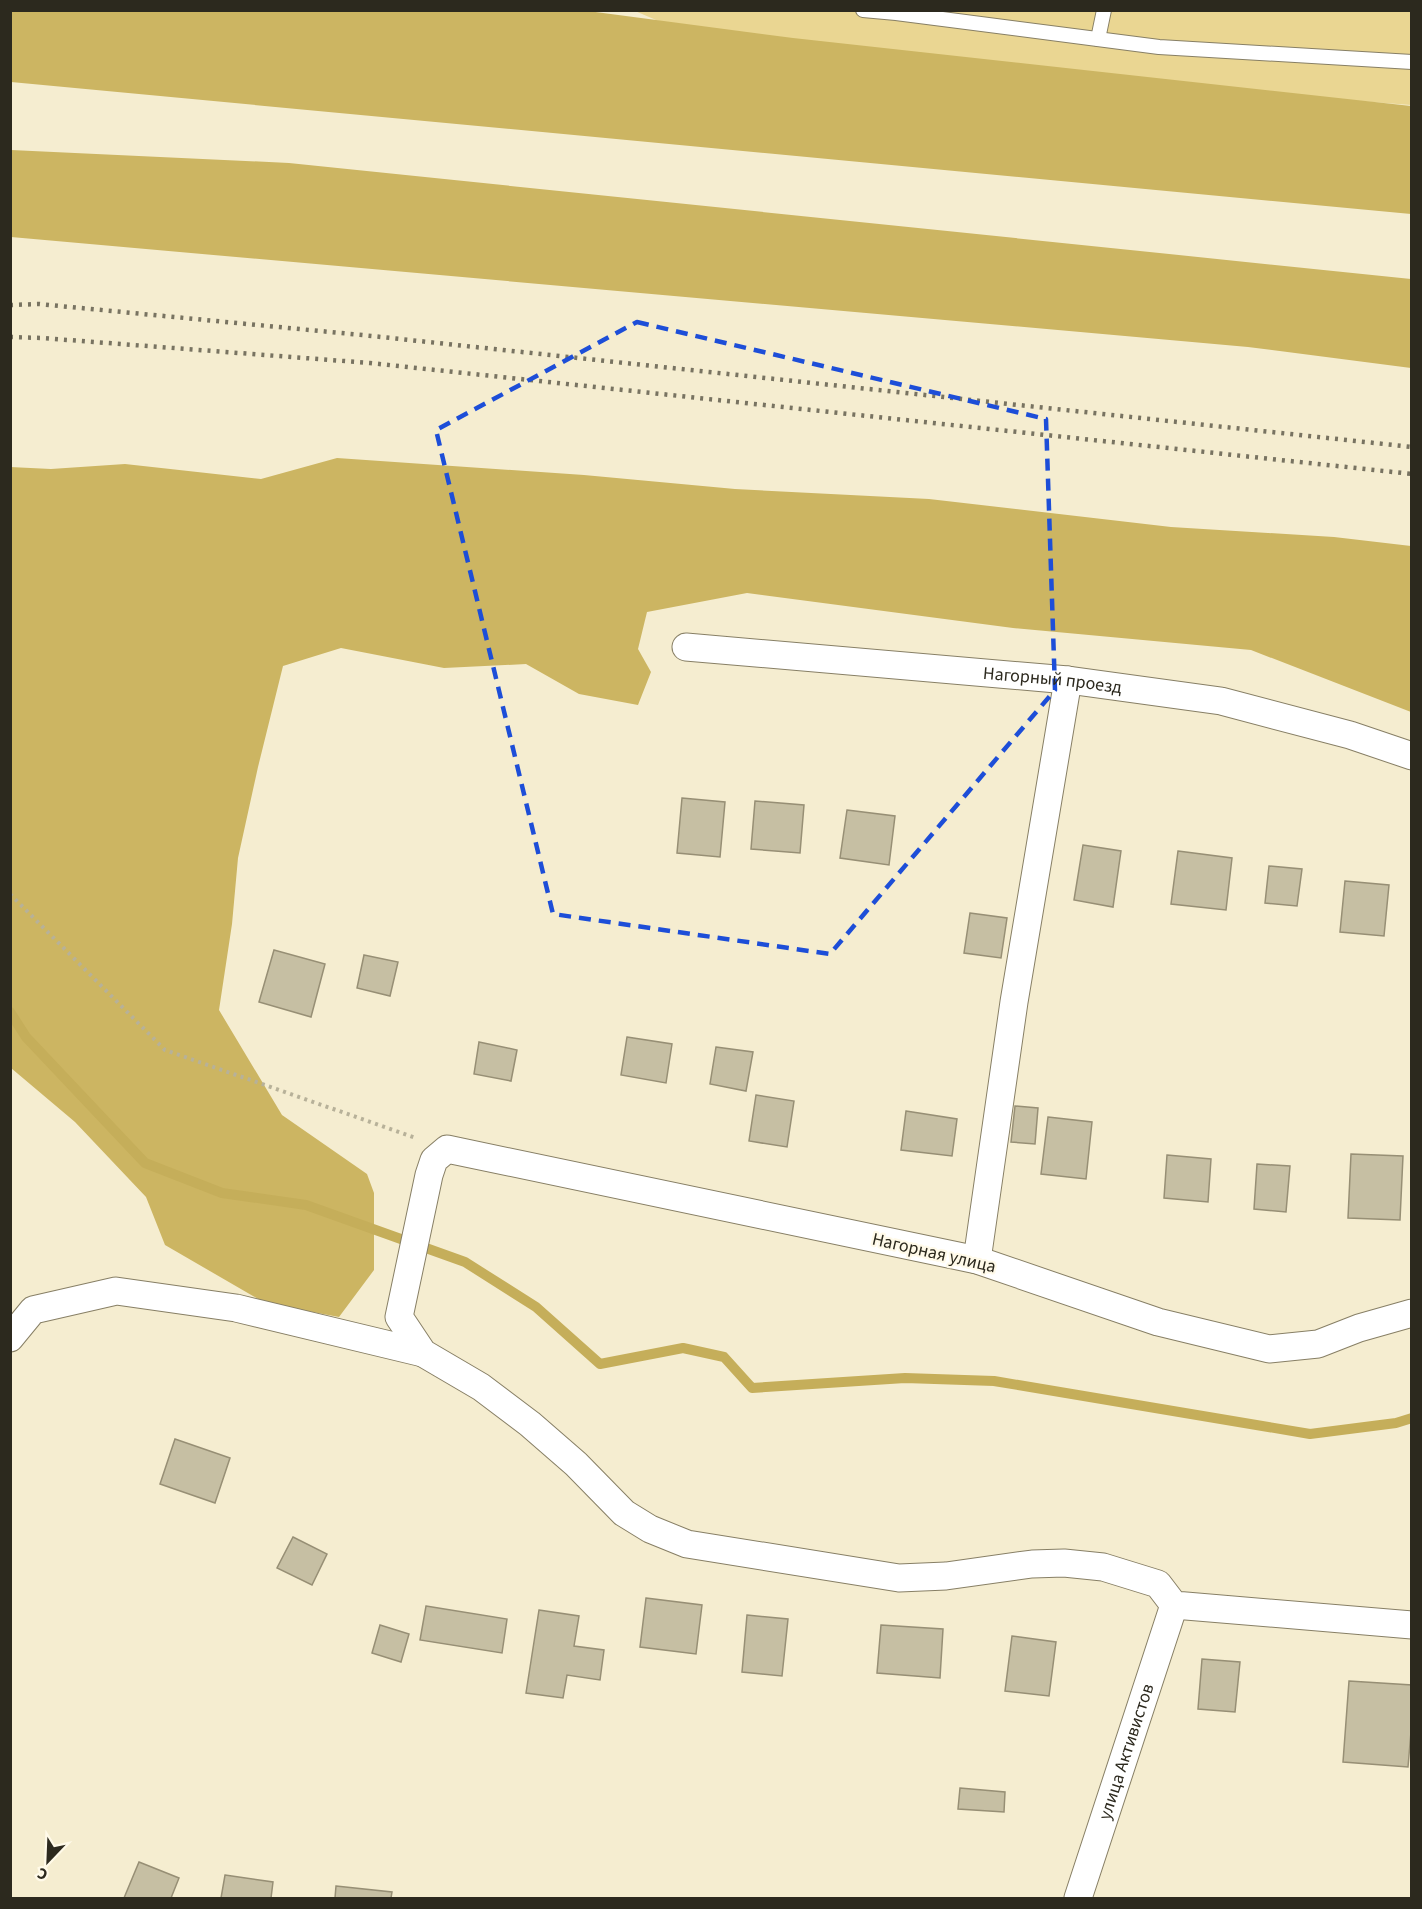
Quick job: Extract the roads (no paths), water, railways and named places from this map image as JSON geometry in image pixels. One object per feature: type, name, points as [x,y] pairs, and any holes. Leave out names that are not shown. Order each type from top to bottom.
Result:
[{"type":"street","name":"Нагорный проезд","points":[[686,647],[1068,680],[1221,701],[1350,735],[1412,756]]},
{"type":"street","points":[[976,1260],[1014,1002],[1068,680]]},
{"type":"street","name":"Нагорная улица","points":[[423,1353],[399,1317],[434,1160],[447,1149],[976,1260],[1158,1322],[1269,1349],[1318,1344],[1359,1328],[1412,1313]]},
{"type":"street","points":[[10,1338],[33,1310],[116,1291],[236,1308],[423,1353],[481,1387],[530,1424],[576,1464],[624,1513],[650,1529],[687,1544],[899,1578],[946,1576],[1032,1564],[1064,1563],[1103,1567],[1158,1584],[1174,1605],[1412,1625]]},
{"type":"street","name":"улица Активистов","points":[[1078,1899],[1174,1605]]},
{"type":"lane","points":[[863,10],[1159,47],[1412,62]]},
{"type":"lane","points":[[1098,39],[1104,10]]},
{"type":"waterway","points":[[10,1012],[26,1037],[145,1163],[222,1193],[306,1205],[465,1262],[536,1307],[600,1364],[683,1348],[724,1357],[752,1388],[905,1378],[994,1381],[1310,1434],[1396,1423],[1412,1418]]},
{"type":"railway","points":[[10,305],[39,304],[372,336],[1412,447]]},
{"type":"railway","points":[[10,337],[370,363],[1412,474]]}]
